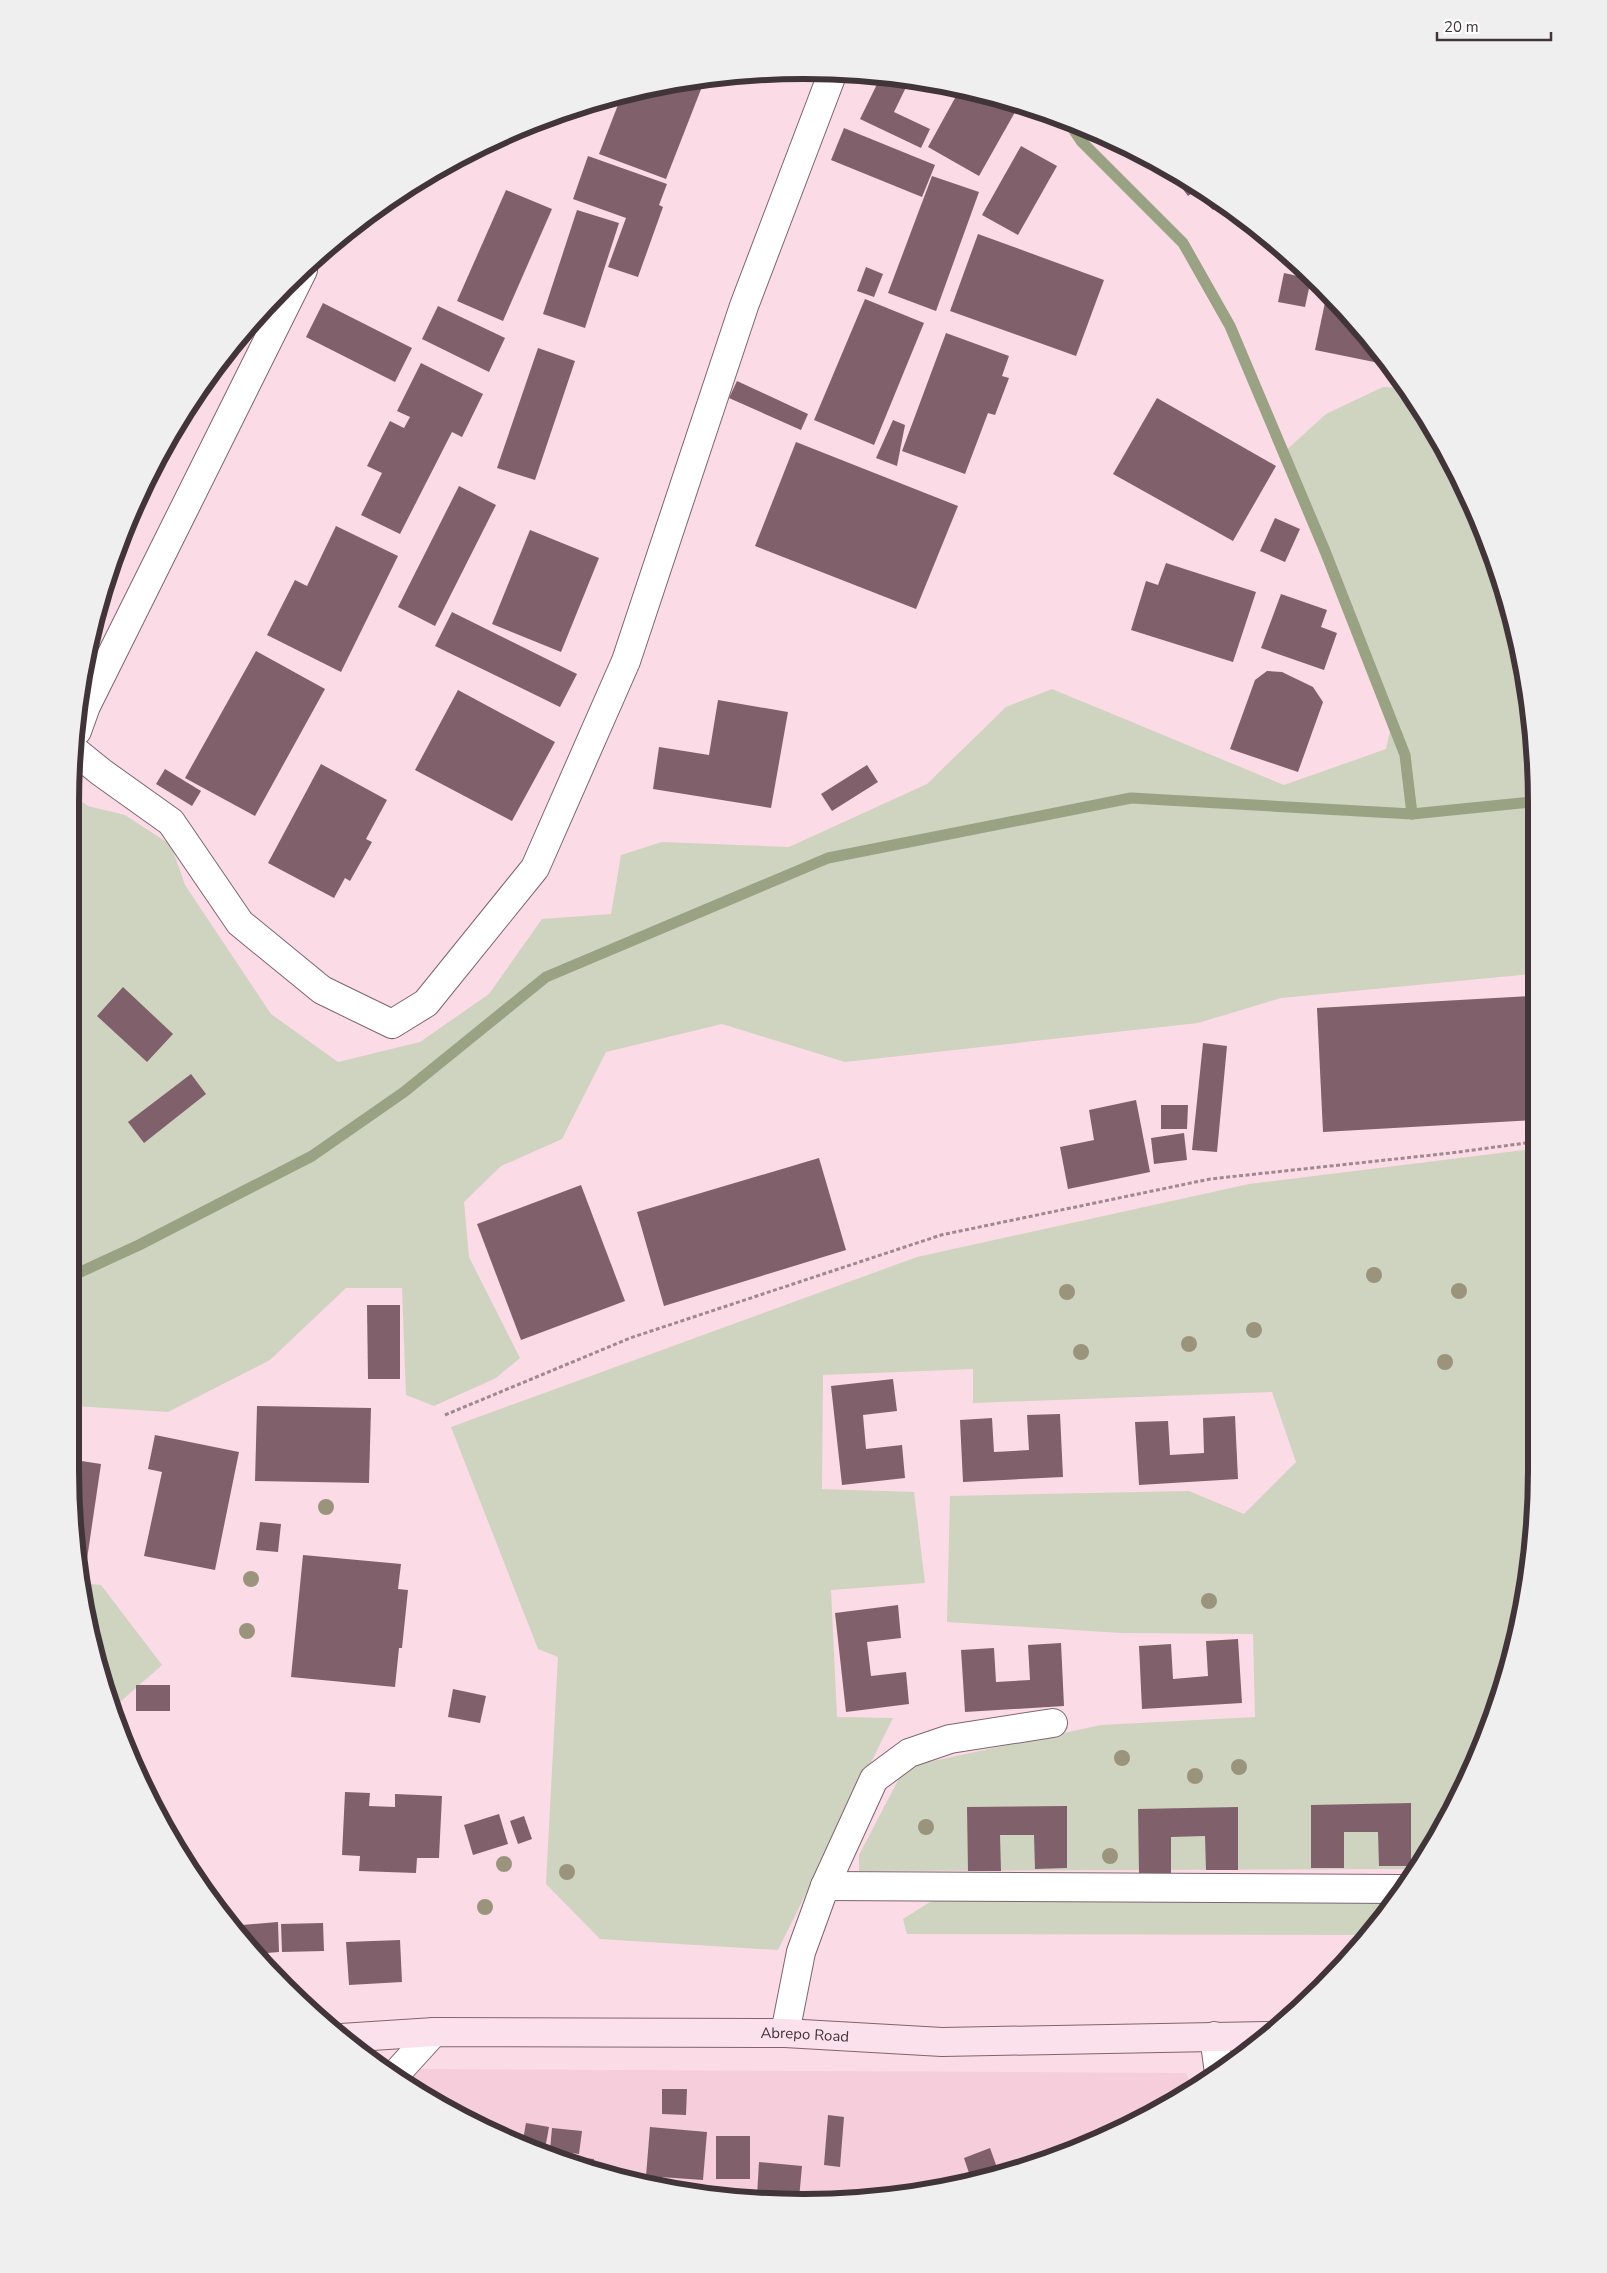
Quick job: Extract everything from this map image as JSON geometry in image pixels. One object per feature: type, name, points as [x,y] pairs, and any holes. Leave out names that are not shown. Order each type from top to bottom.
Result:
[{"type":"main road","name":"Abrepo Road","points":[[354,2037],[434,2032],[785,2032],[942,2042],[1255,2036]]},
{"type":"street","points":[[80,755],[171,822],[240,923],[322,990],[392,1024],[426,1003],[535,868],[626,661],[744,306],[830,80]]},
{"type":"street","points":[[85,709],[294,288]]},
{"type":"street","points":[[785,2032],[801,1952],[825,1886],[874,1779],[909,1753],[950,1739],[1053,1723]]},
{"type":"street","points":[[825,1886],[1394,1889]]},
{"type":"street","points":[[399,2071],[434,2032]]},
{"type":"street","points":[[1214,2036],[1218,2064]]},
{"type":"path","points":[[445,1415],[630,1338],[941,1235],[1210,1178],[1451,1153],[1528,1143]]},
{"type":"shaded area","points":[[419,2069],[1186,2073],[1190,2082],[1124,2120],[1036,2156],[991,2170],[898,2188],[851,2193],[804,2194],[756,2193],[709,2188],[616,2170],[571,2156],[483,2120],[411,2078]]},
{"type":"green space","points":[[1383,387],[1396,388],[1431,441],[1454,483],[1490,571],[1504,616],[1514,662],[1527,756],[1528,974],[1281,998],[1198,1023],[845,1062],[722,1024],[606,1052],[562,1139],[501,1166],[464,1202],[469,1257],[520,1358],[496,1378],[434,1406],[406,1395],[402,1288],[346,1288],[270,1360],[168,1412],[79,1406],[79,800],[88,806],[125,815],[171,845],[185,885],[271,1014],[338,1062],[420,1042],[489,994],[542,919],[611,914],[621,855],[662,842],[789,847],[927,784],[1006,707],[1052,689],[1284,785],[1386,749],[1390,731],[1283,453],[1326,414]]},
{"type":"green space","points":[[1528,1150],[1528,1470],[1527,1517],[1522,1564],[1504,1657],[1490,1702],[1454,1790],[1408,1869],[859,1871],[859,1855],[905,1767],[1101,1725],[1255,1717],[1253,1634],[1121,1633],[947,1622],[950,1496],[1189,1491],[1244,1514],[1296,1462],[1272,1392],[973,1403],[973,1369],[823,1375],[822,1489],[914,1492],[925,1583],[831,1590],[837,1717],[893,1718],[778,1950],[600,1939],[546,1884],[558,1657],[538,1649],[451,1427],[917,1257],[1249,1184]]},
{"type":"green space","points":[[88,1584],[101,1585],[162,1665],[118,1704],[103,1657]]},
{"type":"green space","points":[[938,1897],[1385,1901],[1358,1935],[907,1934],[903,1919]]},
{"type":"building","points":[[878,83],[898,85],[906,86],[894,112],[930,129],[921,148],[860,119]]},
{"type":"building","points":[[702,86],[666,179],[599,154],[619,102]]},
{"type":"building","points":[[956,95],[1016,111],[979,176],[928,147]]},
{"type":"building","points":[[844,128],[935,165],[922,197],[831,160]]},
{"type":"building","points":[[1021,146],[1057,166],[1018,235],[982,215]]},
{"type":"building","points":[[588,156],[667,184],[659,205],[663,207],[638,277],[608,267],[626,218],[573,199]]},
{"type":"building","points":[[932,176],[979,192],[936,311],[888,293]]},
{"type":"building","points":[[1179,184],[1193,193],[1188,196]]},
{"type":"building","points":[[506,190],[552,209],[503,321],[457,301]]},
{"type":"building","points":[[1201,198],[1215,208],[1213,210]]},
{"type":"building","points":[[577,210],[619,223],[585,328],[543,314]]},
{"type":"building","points":[[978,234],[1104,280],[1076,356],[950,311]]},
{"type":"building","points":[[866,267],[883,274],[874,297],[857,291]]},
{"type":"building","points":[[1284,273],[1300,277],[1310,285],[1305,307],[1278,302]]},
{"type":"building","points":[[865,299],[924,323],[874,445],[814,420]]},
{"type":"building","points":[[1325,301],[1379,363],[1315,350]]},
{"type":"building","points":[[323,303],[412,348],[395,382],[306,337]]},
{"type":"building","points":[[438,306],[505,338],[489,372],[422,339]]},
{"type":"building","points":[[946,333],[1009,356],[1002,376],[1009,378],[995,415],[988,413],[965,474],[902,451]]},
{"type":"building","points":[[538,348],[575,361],[535,480],[497,468]]},
{"type":"building","points":[[421,363],[483,394],[462,437],[452,432],[400,534],[361,515],[382,473],[367,466],[390,421],[404,428],[410,417],[397,411]]},
{"type":"building","points":[[737,381],[808,414],[801,430],[729,398]]},
{"type":"building","points":[[1157,398],[1276,466],[1233,541],[1113,474]]},
{"type":"building","points":[[893,420],[905,425],[897,466],[876,458]]},
{"type":"building","points":[[796,442],[958,506],[916,609],[755,546]]},
{"type":"building","points":[[459,486],[496,505],[435,626],[398,607]]},
{"type":"building","points":[[1275,518],[1300,529],[1285,562],[1260,551]]},
{"type":"building","points":[[336,526],[398,556],[341,672],[267,635],[295,580],[307,586]]},
{"type":"building","points":[[530,530],[599,558],[561,652],[492,624]]},
{"type":"building","points":[[1166,563],[1256,592],[1233,662],[1131,630],[1146,581],[1158,585]]},
{"type":"building","points":[[1281,594],[1327,610],[1321,627],[1337,633],[1324,670],[1261,648]]},
{"type":"building","points":[[452,612],[577,674],[560,707],[435,646]]},
{"type":"building","points":[[256,651],[325,689],[255,816],[185,778]]},
{"type":"building","points":[[1267,671],[1282,672],[1313,687],[1323,702],[1298,772],[1230,749],[1255,680]]},
{"type":"building","points":[[458,690],[555,742],[512,821],[415,770]]},
{"type":"building","points":[[718,700],[788,712],[771,808],[653,789],[659,747],[709,755]]},
{"type":"building","points":[[321,764],[387,800],[366,839],[372,842],[350,881],[345,878],[334,898],[268,863]]},
{"type":"building","points":[[867,765],[878,782],[832,811],[821,794]]},
{"type":"building","points":[[165,769],[201,791],[192,806],[156,784]]},
{"type":"building","points":[[123,987],[173,1034],[147,1062],[97,1016]]},
{"type":"building","points":[[1528,996],[1528,1120],[1323,1132],[1317,1008]]},
{"type":"building","points":[[1203,1043],[1227,1046],[1217,1152],[1192,1150]]},
{"type":"building","points":[[191,1074],[206,1094],[144,1143],[128,1122]]},
{"type":"building","points":[[1136,1100],[1150,1172],[1068,1189],[1060,1147],[1094,1140],[1089,1110]]},
{"type":"building","points":[[1161,1105],[1188,1105],[1187,1129],[1161,1129]]},
{"type":"building","points":[[1184,1133],[1187,1160],[1154,1164],[1151,1138]]},
{"type":"building","points":[[819,1158],[846,1250],[664,1306],[637,1212]]},
{"type":"building","points":[[581,1185],[625,1301],[521,1340],[477,1224]]},
{"type":"building","points":[[367,1305],[400,1305],[400,1379],[368,1379]]},
{"type":"building","points":[[893,1379],[897,1411],[863,1415],[866,1449],[902,1445],[905,1478],[842,1485],[831,1386]]},
{"type":"building","points":[[257,1406],[371,1408],[369,1483],[255,1481]]},
{"type":"building","points":[[1060,1414],[1063,1477],[963,1482],[960,1420],[992,1418],[994,1452],[1029,1450],[1027,1415]]},
{"type":"building","points":[[1235,1416],[1238,1479],[1139,1485],[1135,1422],[1168,1421],[1170,1455],[1204,1453],[1203,1418]]},
{"type":"building","points":[[155,1435],[239,1452],[215,1570],[144,1556],[162,1472],[148,1469]]},
{"type":"building","points":[[79,1461],[101,1464],[86,1566],[80,1517]]},
{"type":"building","points":[[260,1522],[281,1524],[278,1552],[256,1550]]},
{"type":"building","points":[[303,1555],[401,1564],[398,1589],[408,1590],[402,1648],[399,1648],[395,1687],[291,1677]]},
{"type":"building","points":[[898,1605],[901,1638],[867,1642],[871,1676],[906,1672],[909,1704],[846,1712],[835,1613]]},
{"type":"building","points":[[1238,1639],[1242,1703],[1142,1709],[1139,1646],[1171,1644],[1173,1679],[1208,1676],[1206,1641]]},
{"type":"building","points":[[1061,1643],[1064,1706],[965,1712],[961,1650],[994,1648],[996,1682],[1030,1680],[1028,1645]]},
{"type":"building","points":[[136,1685],[170,1685],[170,1711],[136,1711]]},
{"type":"building","points":[[453,1689],[486,1696],[480,1723],[448,1717]]},
{"type":"building","points":[[345,1792],[370,1793],[369,1806],[395,1807],[395,1794],[442,1796],[439,1858],[417,1858],[416,1873],[359,1871],[360,1856],[342,1855]]},
{"type":"building","points":[[1411,1803],[1411,1864],[1410,1866],[1379,1866],[1378,1832],[1344,1832],[1344,1868],[1311,1868],[1311,1805]]},
{"type":"building","points":[[1067,1806],[1067,1868],[1035,1869],[1034,1835],[1000,1835],[1001,1871],[968,1871],[967,1807]]},
{"type":"building","points":[[1238,1807],[1238,1870],[1206,1870],[1205,1836],[1171,1837],[1171,1873],[1139,1873],[1138,1809]]},
{"type":"building","points":[[499,1814],[508,1844],[473,1855],[464,1825]]},
{"type":"building","points":[[524,1816],[532,1839],[518,1844],[510,1821]]},
{"type":"building","points":[[278,1922],[279,1952],[265,1953],[241,1925]]},
{"type":"building","points":[[323,1923],[324,1951],[282,1952],[281,1924]]},
{"type":"building","points":[[400,1940],[402,1982],[349,1985],[346,1942]]},
{"type":"building","points":[[662,2089],[687,2089],[686,2115],[662,2114]]},
{"type":"building","points":[[828,2115],[844,2117],[840,2167],[824,2165]]},
{"type":"building","points":[[526,2123],[549,2127],[545,2146],[523,2138]]},
{"type":"building","points":[[650,2127],[707,2132],[703,2180],[646,2176]]},
{"type":"building","points":[[552,2128],[582,2131],[579,2154],[550,2148]]},
{"type":"building","points":[[716,2136],[750,2136],[750,2179],[716,2179]]},
{"type":"building","points":[[990,2148],[997,2168],[970,2175],[964,2158]]},
{"type":"building","points":[[575,2157],[594,2159],[594,2163]]},
{"type":"building","points":[[759,2162],[802,2166],[799,2194],[757,2193]]},
{"type":"waterway","points":[[1075,132],[1081,141],[1183,243],[1230,326],[1325,551],[1405,755],[1412,814]]},
{"type":"waterway","points":[[79,1273],[139,1245],[312,1156],[404,1092],[546,977],[828,858],[1131,798],[1412,814],[1528,802]]}]
